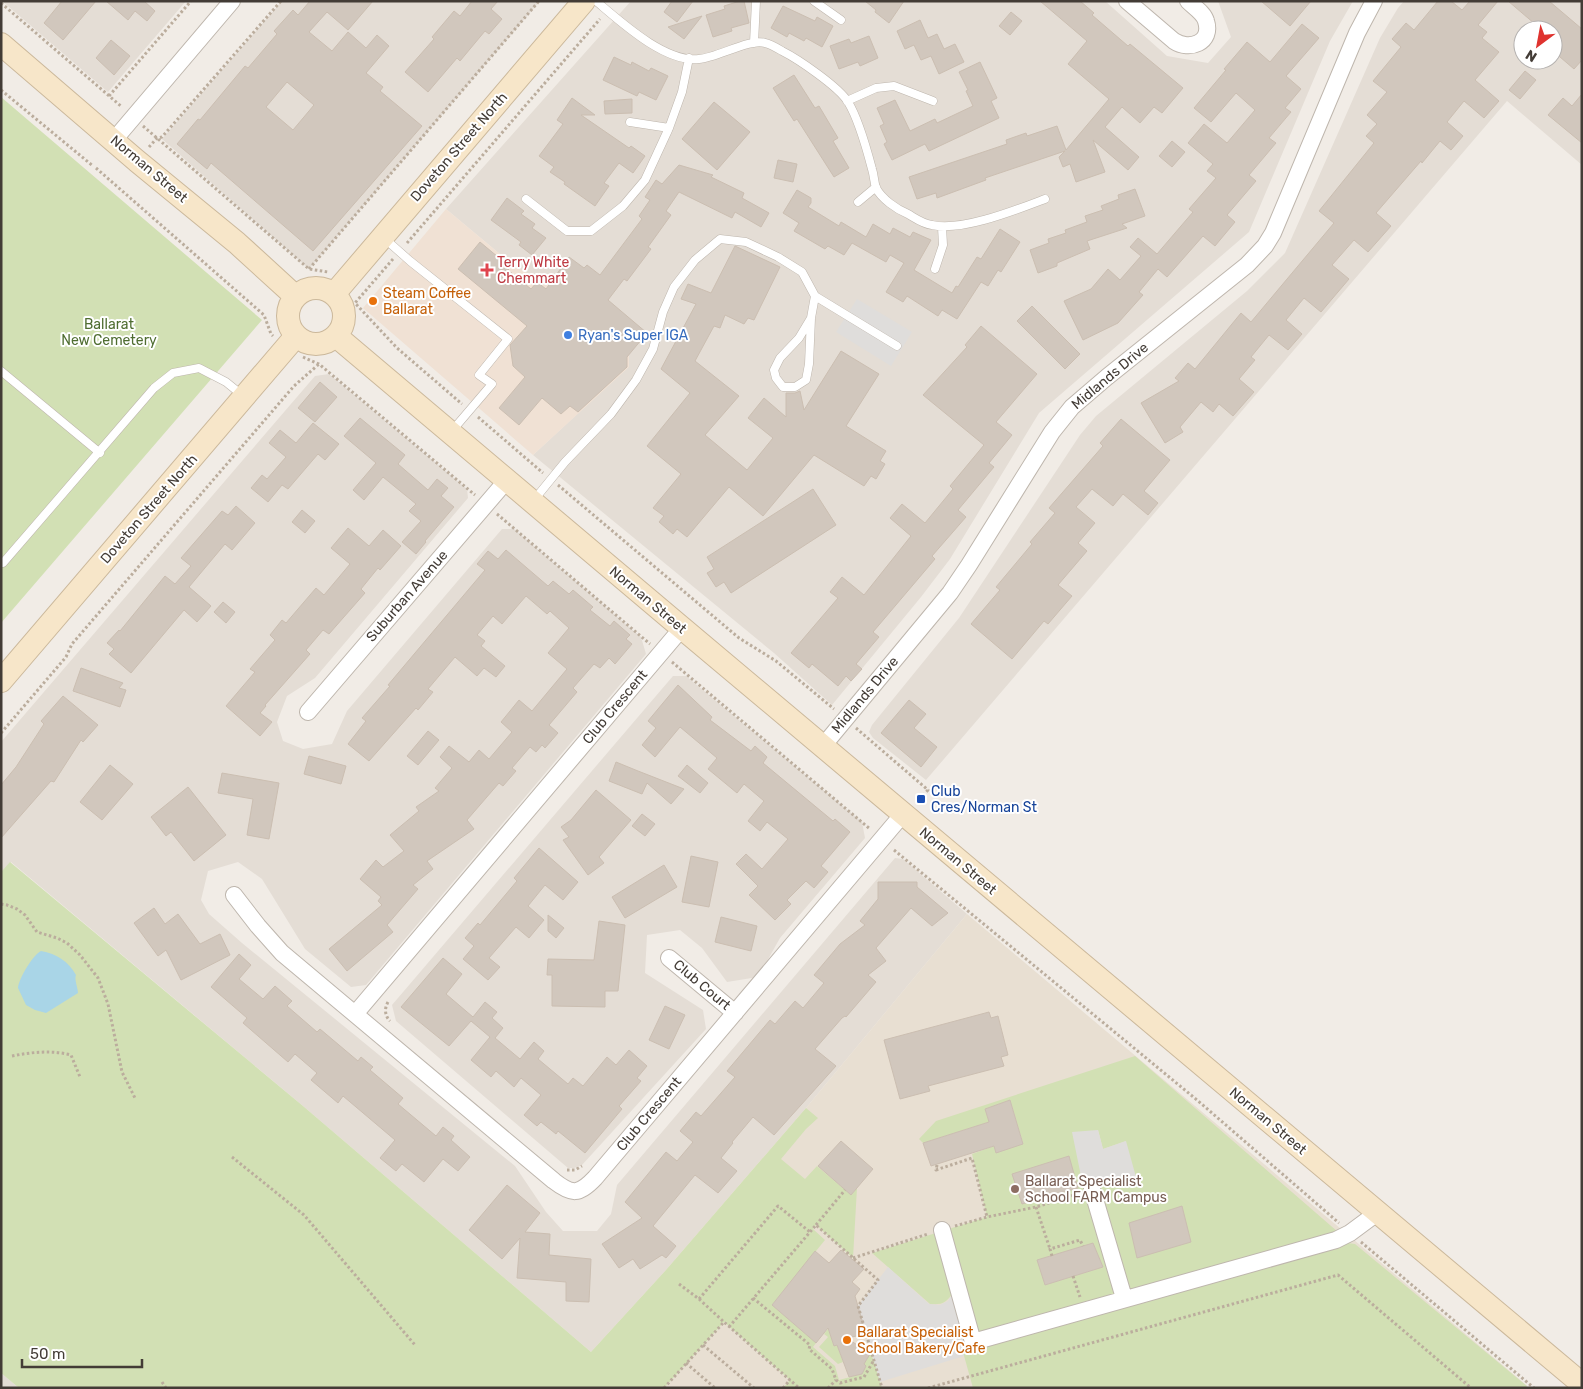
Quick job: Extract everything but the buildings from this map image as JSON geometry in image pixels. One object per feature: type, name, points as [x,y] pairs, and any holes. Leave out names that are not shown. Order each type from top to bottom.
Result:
[{"type":"main road","name":"Doveton Street North","points":[[347,292],[383,236],[584,1]]},
{"type":"main road","name":"Norman Street","points":[[1,44],[137,161],[237,243],[295,296]]},
{"type":"main road","points":[[319,287],[327,290],[347,292],[340,301],[344,310],[344,319],[336,336],[320,344],[292,341],[288,312],[295,296],[310,288],[319,287]]},
{"type":"main road","name":"Norman Street","points":[[336,336],[1582,1384]]},
{"type":"main road","name":"Doveton Street North","points":[[1,681],[292,341]]},
{"type":"street","points":[[114,140],[232,1]]},
{"type":"street","points":[[1128,1],[1174,41],[1180,45],[1194,46],[1203,40],[1207,27],[1201,12],[1188,1]]},
{"type":"street","name":"Midlands Drive","points":[[823,746],[950,593],[1052,432],[1072,407],[1247,265],[1265,246],[1273,233],[1357,33],[1374,1]]},
{"type":"street","name":"Suburban Avenue","points":[[308,712],[507,480]]},
{"type":"street","name":"Club Crescent","points":[[355,1014],[682,628]]},
{"type":"street","name":"Club Crescent","points":[[234,895],[258,926],[282,952],[554,1181],[575,1192],[585,1187],[595,1178],[902,814]]},
{"type":"street","name":"Club Court","points":[[669,958],[734,1013]]},
{"type":"street","points":[[1092,1189],[1124,1298]]},
{"type":"street","points":[[942,1230],[973,1342],[1332,1241],[1350,1233],[1377,1213]]},
{"type":"lane","points":[[596,1],[623,25],[675,56],[698,60],[720,55],[754,43],[764,42],[809,68],[847,101],[865,146],[876,187],[885,199],[899,211],[930,225],[942,227],[1001,216],[1045,199]]},
{"type":"lane","points":[[754,43],[756,1]]},
{"type":"lane","points":[[814,1],[841,20]]},
{"type":"lane","points":[[526,199],[566,231],[591,231],[623,206],[645,180],[669,128],[682,92],[689,58]]},
{"type":"lane","points":[[847,101],[876,88],[894,86],[933,101]]},
{"type":"lane","points":[[630,122],[669,128]]},
{"type":"lane","points":[[858,202],[876,187]]},
{"type":"lane","points":[[935,269],[943,244],[942,227]]},
{"type":"lane","points":[[383,236],[508,339],[479,375],[492,384],[450,433]]},
{"type":"lane","points":[[533,502],[565,462],[611,414],[636,380],[653,348],[663,312],[674,288],[695,260],[720,239],[746,242],[778,257],[802,272],[815,296],[897,346]]},
{"type":"lane","points":[[811,318],[799,338],[780,358],[774,370],[776,378],[783,387],[796,387],[806,380],[809,364],[811,318],[815,296]]},
{"type":"lane","points":[[1,562],[3,563],[100,453],[154,388],[173,373],[199,368],[226,382],[245,397]]},
{"type":"lane","points":[[1,371],[100,453]]},
{"type":"path","points":[[109,96],[191,1]]},
{"type":"path","points":[[137,161],[157,138],[162,137],[281,1]]},
{"type":"path","points":[[308,269],[539,1]]},
{"type":"path","points":[[1,3],[308,269],[328,272],[347,292],[355,304],[397,348],[739,638]]},
{"type":"path","points":[[347,292],[400,251],[607,10]]},
{"type":"path","points":[[1,90],[95,167],[264,315],[271,334],[292,341],[304,357],[319,364],[881,839],[1197,1100],[1350,1233],[1534,1388]]},
{"type":"path","points":[[1,733],[66,657],[72,644],[294,386],[319,364]]},
{"type":"path","points":[[1,904],[17,909],[25,915],[37,932],[67,943],[80,955],[98,978],[108,1004],[122,1072],[135,1098]]},
{"type":"path","points":[[12,1056],[36,1052],[61,1052],[71,1055],[80,1078]]},
{"type":"path","points":[[232,1157],[304,1216],[415,1345]]},
{"type":"path","points":[[936,1165],[936,1170],[972,1158],[987,1217]]},
{"type":"path","points":[[853,1258],[987,1217],[1036,1207],[1092,1189]]},
{"type":"path","points":[[729,1327],[846,1190]]},
{"type":"path","points":[[699,1300],[778,1206],[810,1232]]},
{"type":"path","points":[[1036,1207],[1052,1256]]},
{"type":"path","points":[[816,1225],[878,1280],[858,1306],[882,1388]]},
{"type":"path","points":[[1050,1249],[1080,1240],[1083,1246]]},
{"type":"path","points":[[928,1388],[1338,1275],[1471,1388]]},
{"type":"path","points":[[1073,1276],[1084,1310]]},
{"type":"path","points":[[679,1284],[799,1388]]},
{"type":"path","points":[[753,1298],[810,1345],[809,1349],[832,1369],[836,1380],[840,1383],[864,1377],[874,1360]]},
{"type":"path","points":[[664,1388],[724,1322]]},
{"type":"path","points":[[703,1345],[754,1388]]},
{"type":"path","points":[[686,1363],[714,1388]]},
{"type":"path","points":[[783,1388],[790,1380]]},
{"type":"path","points":[[828,1388],[836,1380]]},
{"type":"path","points":[[162,1382],[166,1388]]},
{"type":"path","points":[[667,1384],[672,1388]]},
{"type":"shaded area","points":[[2,1],[186,1],[108,92]]},
{"type":"shaded area","points":[[282,1],[540,1],[309,269],[162,139]]},
{"type":"shaded area","points":[[631,1],[1105,1],[1167,56],[1208,63],[1231,37],[1218,1],[1353,1],[1330,41],[1249,232],[1039,413],[950,559],[832,705],[774,653],[533,455],[628,367],[558,294],[513,265],[446,209]]},
{"type":"shaded area","points":[[1404,1],[1582,1],[1582,165],[1507,101],[926,780],[873,738],[869,732],[872,725],[959,618],[1080,435],[1096,416],[1247,291],[1285,253],[1380,38]]},
{"type":"shaded area","points":[[446,209],[513,265],[543,282],[629,344],[629,367],[533,455],[363,308]]},
{"type":"shaded area","points":[[857,299],[912,332],[891,366],[836,332]]},
{"type":"shaded area","points":[[329,374],[467,489],[468,498],[315,678],[287,696],[277,722],[283,741],[303,749],[332,744],[347,711],[502,529],[514,529],[641,637],[646,654],[366,985],[351,987],[305,949],[262,879],[238,862],[208,871],[201,900],[209,914],[242,943],[515,1166],[546,1212],[563,1231],[597,1231],[611,1214],[617,1185],[895,858],[903,859],[967,914],[806,1108],[666,1270],[591,1352],[303,1106],[11,862],[1,872],[1,742],[315,376]]},
{"type":"shaded area","points":[[673,676],[686,676],[862,822],[865,838],[780,938],[758,977],[727,982],[702,948],[680,930],[647,935],[645,973],[703,1010],[706,1029],[582,1165],[568,1168],[396,1021],[392,1005]]},
{"type":"shaded area","name":"Ballarat Specialist School FARM Campus","points":[[967,914],[1527,1386],[1525,1388],[621,1388],[591,1352],[666,1270],[806,1108]]},
{"type":"shaded area","points":[[1098,1130],[1103,1149],[1126,1141],[1136,1177],[1084,1191],[1072,1132]]},
{"type":"shaded area","points":[[888,1267],[929,1304],[940,1305],[948,1301],[953,1293],[973,1342],[961,1345],[964,1356],[880,1382],[858,1306]]},
{"type":"shaded area","points":[[1,1373],[19,1388],[1,1388]]},
{"type":"green space","name":"Ballarat New Cemetery","points":[[1,97],[262,320],[1,623]]},
{"type":"green space","points":[[10,862],[303,1106],[591,1352],[666,1270],[806,1108],[818,1118],[806,1129],[781,1159],[805,1179],[817,1166],[851,1195],[857,1188],[853,1258],[816,1225],[813,1229],[825,1240],[772,1305],[816,1343],[813,1347],[835,1366],[839,1380],[862,1374],[866,1366],[864,1364],[870,1354],[874,1360],[882,1388],[783,1388],[790,1380],[724,1322],[664,1388],[19,1388],[1,1373],[1,872]]},
{"type":"green space","points":[[1135,1056],[1338,1232],[1332,1241],[1355,1244],[1527,1386],[1525,1388],[973,1388],[961,1345],[972,1342],[953,1293],[943,1303],[930,1304],[872,1253],[987,1217],[972,1154],[994,1146],[997,1152],[1023,1143],[1010,1100],[985,1109],[989,1122],[923,1143],[919,1139],[936,1121]],"holes":[[[1098,1130],[1103,1149],[1126,1141],[1084,1191]],[[1093,1243],[1103,1267],[1045,1285],[1038,1260]]]},
{"type":"green space","points":[[828,1329],[834,1346],[837,1345],[843,1362],[838,1364],[819,1347],[828,1337],[824,1334]]},
{"type":"water","points":[[41,951],[57,956],[66,962],[76,975],[78,993],[46,1013],[26,1005],[18,988],[27,967]]},
{"type":"place","name":"Terry White Chemmart","points":[[487,270]]},
{"type":"place","name":"Steam Coffee Ballarat","points":[[373,301]]},
{"type":"place","name":"Ryan's Super IGA","points":[[568,335]]},
{"type":"place","name":"Club Cres/Norman St","points":[[921,799]]},
{"type":"place","name":"Ballarat Specialist School FARM Campus","points":[[1015,1189]]},
{"type":"place","name":"Ballarat Specialist School Bakery/Cafe","points":[[847,1340]]}]
